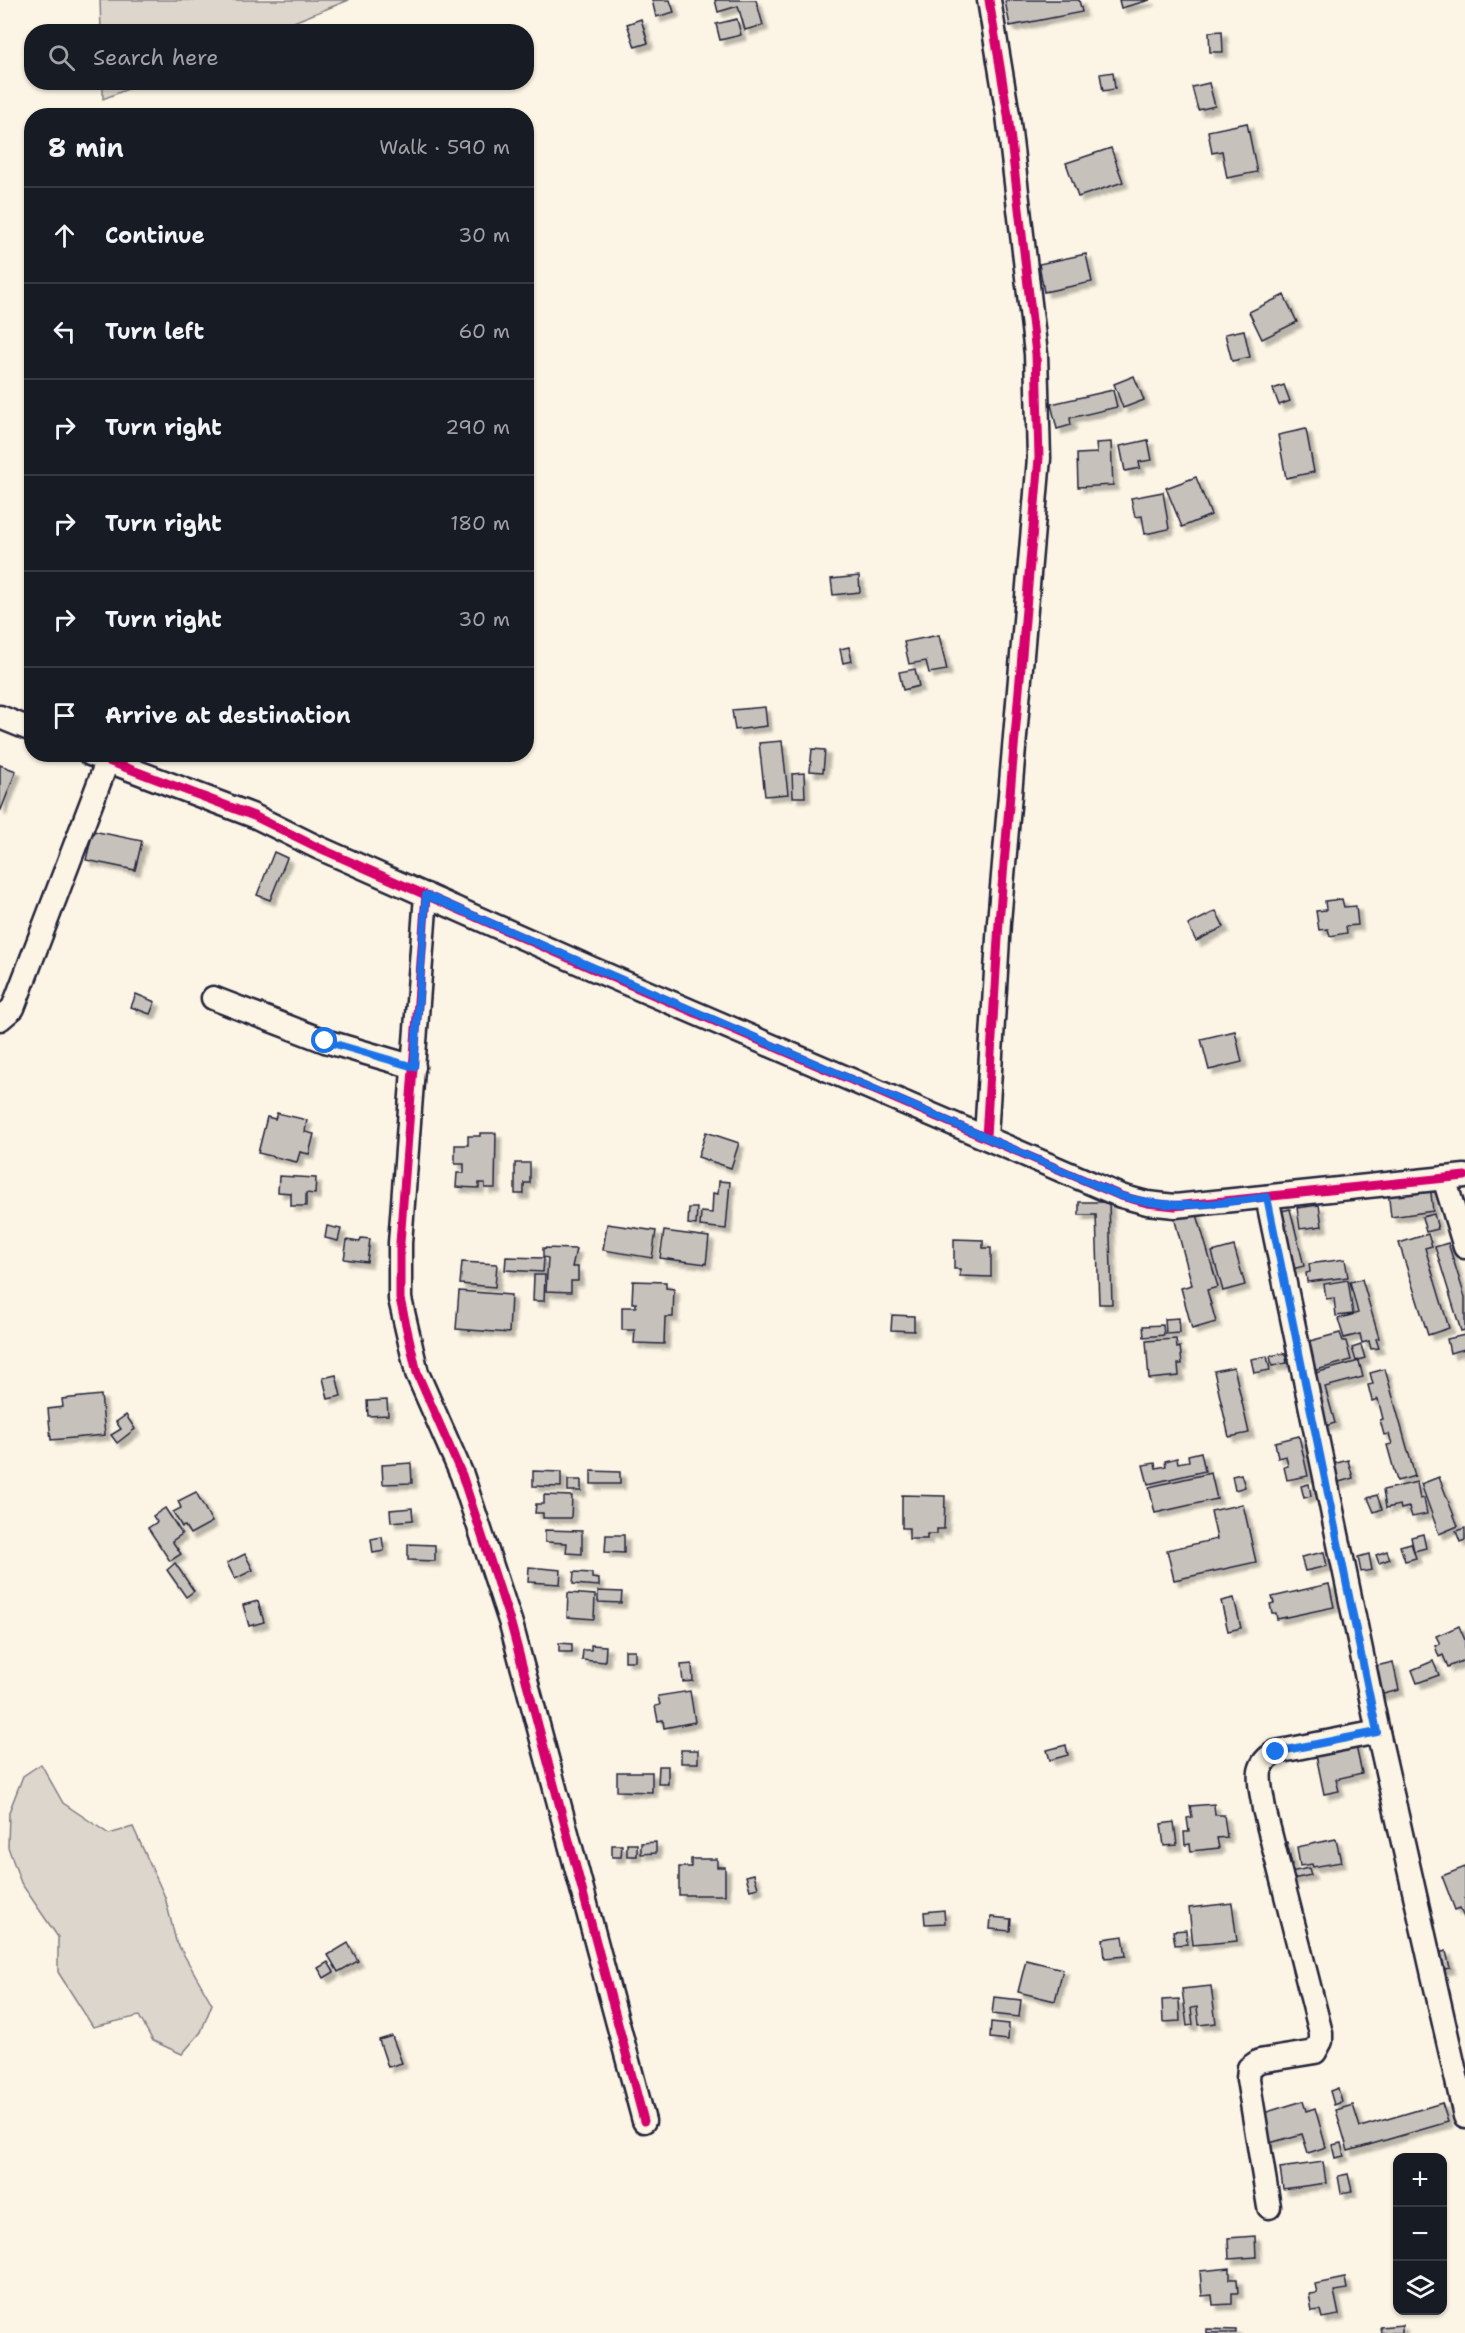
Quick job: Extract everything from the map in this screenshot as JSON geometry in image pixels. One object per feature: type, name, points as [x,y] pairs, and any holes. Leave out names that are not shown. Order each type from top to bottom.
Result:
[{"type":"street","points":[[986,1137],[999,922],[1039,458],[1036,354],[1008,115],[989,0]]},
{"type":"street","points":[[0,717],[24,727]]},
{"type":"street","points":[[0,1019],[13,1008],[97,762]]},
{"type":"street","points":[[109,762],[254,816],[317,847],[426,895],[1121,1196],[1147,1203],[1175,1206],[1455,1177],[1465,1247]]},
{"type":"street","points":[[426,895],[400,1243],[400,1299],[417,1373],[462,1475],[511,1624],[644,2121]]},
{"type":"street","points":[[213,998],[325,1041],[414,1067]]},
{"type":"street","points":[[1267,1197],[1377,1732],[1465,2116]]},
{"type":"street","points":[[1269,2207],[1248,2079],[1249,2068],[1259,2061],[1316,2052],[1321,2033],[1264,1809],[1261,1764],[1276,1752],[1377,1732]]},
{"type":"shaded area","points":[[100,0],[349,0],[289,24],[101,24]]},
{"type":"shaded area","points":[[103,90],[126,90],[103,99]]},
{"type":"shaded area","points":[[41,1764],[63,1803],[109,1834],[133,1827],[165,1897],[176,1941],[212,2004],[201,2032],[182,2054],[153,2041],[139,2016],[93,2027],[58,1972],[58,1937],[21,1883],[8,1847],[9,1812],[23,1776]]},
{"type":"building","points":[[652,0],[670,0],[674,12],[656,17]]},
{"type":"building","points":[[715,0],[756,0],[763,25],[745,30],[738,6],[718,12]]},
{"type":"building","points":[[1079,0],[1082,12],[1010,26],[1005,1]]},
{"type":"building","points":[[1119,0],[1150,0],[1121,8]]},
{"type":"building","points":[[641,19],[648,43],[635,47],[627,24]]},
{"type":"building","points":[[737,19],[741,35],[720,40],[716,24]]},
{"type":"building","points":[[1222,31],[1223,52],[1210,52],[1209,32]]},
{"type":"building","points":[[1113,72],[1115,89],[1103,91],[1100,74]]},
{"type":"building","points":[[1209,83],[1215,106],[1198,110],[1192,87]]},
{"type":"building","points":[[1247,123],[1257,172],[1227,178],[1222,151],[1212,153],[1208,131]]},
{"type":"building","points":[[1111,148],[1123,182],[1078,197],[1066,163]]},
{"type":"building","points":[[1086,254],[1092,282],[1044,292],[1039,264]]},
{"type":"building","points":[[1284,295],[1297,322],[1262,339],[1249,312]]},
{"type":"building","points":[[1244,330],[1250,357],[1232,361],[1225,334]]},
{"type":"building","points":[[1134,376],[1144,400],[1123,408],[1114,384]]},
{"type":"building","points":[[1284,385],[1290,401],[1279,405],[1273,389]]},
{"type":"building","points":[[1113,390],[1117,407],[1070,418],[1071,425],[1057,429],[1051,404]]},
{"type":"building","points":[[1306,429],[1314,472],[1286,478],[1278,435]]},
{"type":"building","points":[[1148,440],[1152,460],[1139,462],[1140,468],[1125,471],[1120,446]]},
{"type":"building","points":[[1111,442],[1113,485],[1078,487],[1077,454],[1097,453],[1096,443]]},
{"type":"building","points":[[1196,477],[1211,515],[1182,527],[1166,488]]},
{"type":"building","points":[[1163,492],[1169,529],[1145,534],[1142,516],[1135,517],[1131,498]]},
{"type":"building","points":[[859,576],[860,592],[833,595],[831,579]]},
{"type":"building","points":[[939,635],[947,670],[929,673],[926,661],[909,664],[904,642]]},
{"type":"building","points":[[849,647],[852,661],[843,663],[840,649]]},
{"type":"building","points":[[915,669],[919,686],[903,690],[899,672]]},
{"type":"building","points":[[765,707],[767,726],[735,730],[732,710]]},
{"type":"building","points":[[782,741],[788,794],[765,796],[759,743]]},
{"type":"building","points":[[812,749],[825,750],[823,772],[810,771]]},
{"type":"building","points":[[0,765],[16,771],[1,810],[0,809]]},
{"type":"building","points":[[804,773],[805,797],[793,797],[792,774]]},
{"type":"building","points":[[93,831],[142,841],[135,870],[86,860]]},
{"type":"building","points":[[274,852],[287,858],[270,900],[257,895]]},
{"type":"building","points":[[1342,899],[1344,907],[1356,906],[1358,925],[1346,926],[1347,933],[1330,936],[1328,929],[1319,930],[1316,911],[1326,910],[1325,901]]},
{"type":"building","points":[[1216,911],[1224,927],[1196,941],[1188,925]]},
{"type":"building","points":[[136,994],[155,1002],[150,1014],[131,1007]]},
{"type":"building","points":[[1235,1031],[1242,1062],[1209,1070],[1201,1039]]},
{"type":"building","points":[[277,1113],[307,1120],[305,1132],[314,1134],[309,1154],[300,1152],[297,1162],[258,1153],[267,1117],[275,1119]]},
{"type":"building","points":[[706,1132],[739,1143],[731,1168],[698,1157]]},
{"type":"building","points":[[480,1133],[496,1133],[495,1188],[485,1188],[485,1183],[479,1183],[479,1188],[456,1187],[457,1173],[464,1173],[464,1164],[455,1164],[455,1145],[468,1145],[468,1136],[480,1136]]},
{"type":"building","points":[[515,1163],[530,1163],[530,1183],[524,1183],[524,1194],[515,1194]]},
{"type":"building","points":[[279,1176],[316,1178],[315,1194],[306,1193],[306,1206],[291,1206],[291,1193],[278,1192]]},
{"type":"building","points":[[719,1181],[730,1182],[726,1229],[700,1226],[701,1212],[712,1213],[713,1193],[718,1194]]},
{"type":"building","points":[[1430,1185],[1433,1211],[1391,1217],[1388,1191]]},
{"type":"building","points":[[1079,1202],[1109,1202],[1112,1304],[1099,1304],[1096,1215],[1079,1215]]},
{"type":"building","points":[[1319,1205],[1322,1226],[1300,1229],[1297,1208]]},
{"type":"building","points":[[689,1208],[697,1208],[696,1225],[688,1224]]},
{"type":"building","points":[[1290,1209],[1304,1266],[1285,1271],[1272,1213]]},
{"type":"building","points":[[1196,1211],[1218,1287],[1207,1290],[1216,1322],[1192,1329],[1181,1288],[1192,1285],[1174,1217]]},
{"type":"building","points":[[1434,1214],[1438,1229],[1426,1232],[1422,1217]]},
{"type":"building","points":[[607,1224],[656,1231],[652,1258],[603,1250]]},
{"type":"building","points":[[327,1226],[341,1229],[338,1241],[325,1238]]},
{"type":"building","points":[[664,1231],[709,1237],[706,1264],[660,1258]]},
{"type":"building","points":[[1428,1234],[1432,1246],[1425,1248],[1449,1328],[1428,1335],[1399,1243]]},
{"type":"building","points":[[361,1238],[370,1239],[367,1262],[344,1259],[347,1240],[360,1242]]},
{"type":"building","points":[[954,1239],[983,1240],[983,1248],[991,1248],[991,1277],[960,1276],[960,1269],[954,1269]]},
{"type":"building","points":[[1448,1243],[1465,1297],[1465,1330],[1461,1331],[1435,1247]]},
{"type":"building","points":[[1234,1246],[1245,1285],[1223,1291],[1212,1252]]},
{"type":"building","points":[[543,1248],[576,1249],[572,1267],[578,1267],[578,1281],[571,1281],[571,1292],[546,1291],[548,1258],[543,1257]]},
{"type":"building","points":[[506,1257],[544,1258],[543,1272],[505,1270]]},
{"type":"building","points":[[1345,1259],[1348,1277],[1307,1282],[1306,1273],[1310,1272],[1309,1264]]},
{"type":"building","points":[[462,1262],[497,1264],[495,1287],[460,1284]]},
{"type":"building","points":[[534,1275],[545,1275],[544,1301],[533,1301]]},
{"type":"building","points":[[1362,1279],[1379,1338],[1376,1339],[1379,1348],[1371,1349],[1369,1341],[1362,1343],[1360,1334],[1344,1338],[1338,1319],[1358,1313],[1350,1282]]},
{"type":"building","points":[[1348,1280],[1353,1314],[1336,1316],[1334,1298],[1326,1299],[1324,1284]]},
{"type":"building","points":[[633,1281],[666,1282],[666,1288],[674,1289],[673,1317],[665,1317],[664,1344],[634,1343],[635,1330],[622,1330],[622,1307],[636,1307],[636,1303],[632,1303]]},
{"type":"building","points":[[459,1291],[511,1295],[509,1333],[456,1329]]},
{"type":"building","points":[[892,1315],[914,1316],[914,1331],[891,1330]]},
{"type":"building","points":[[1179,1318],[1180,1333],[1166,1334],[1165,1319]]},
{"type":"building","points":[[1163,1325],[1164,1335],[1144,1337],[1143,1326]]},
{"type":"building","points":[[1340,1333],[1343,1341],[1346,1341],[1351,1360],[1310,1372],[1302,1343]]},
{"type":"building","points":[[1465,1335],[1465,1349],[1450,1353],[1447,1339]]},
{"type":"building","points":[[1176,1339],[1177,1348],[1180,1347],[1182,1364],[1178,1364],[1179,1376],[1149,1379],[1146,1341]]},
{"type":"building","points":[[1361,1345],[1365,1358],[1356,1361],[1352,1348]]},
{"type":"building","points":[[1285,1353],[1287,1363],[1272,1366],[1270,1356]]},
{"type":"building","points":[[1267,1356],[1270,1370],[1254,1373],[1251,1359]]},
{"type":"building","points":[[1359,1361],[1363,1377],[1325,1387],[1335,1423],[1322,1427],[1308,1375]]},
{"type":"building","points":[[1234,1367],[1249,1433],[1229,1437],[1214,1371]]},
{"type":"building","points":[[1385,1369],[1415,1476],[1397,1481],[1387,1445],[1392,1444],[1389,1434],[1384,1435],[1378,1399],[1372,1401],[1368,1385],[1373,1384],[1370,1373]]},
{"type":"building","points":[[336,1375],[341,1396],[328,1399],[323,1378]]},
{"type":"building","points":[[101,1395],[105,1435],[51,1440],[48,1409],[63,1407],[62,1399]]},
{"type":"building","points":[[387,1400],[388,1415],[368,1416],[367,1401]]},
{"type":"building","points":[[126,1415],[135,1429],[117,1443],[111,1435],[121,1429],[116,1422]]},
{"type":"building","points":[[1299,1436],[1308,1476],[1287,1480],[1284,1467],[1288,1466],[1286,1456],[1278,1458],[1275,1442]]},
{"type":"building","points":[[1201,1452],[1205,1471],[1148,1484],[1143,1465],[1155,1463],[1156,1468],[1166,1466],[1165,1461],[1177,1458],[1178,1463],[1189,1461],[1188,1455]]},
{"type":"building","points":[[1348,1460],[1353,1478],[1332,1484],[1326,1466]]},
{"type":"building","points":[[411,1463],[412,1483],[383,1484],[382,1465]]},
{"type":"building","points":[[533,1471],[561,1472],[561,1487],[533,1486]]},
{"type":"building","points":[[591,1471],[620,1472],[620,1484],[591,1484]]},
{"type":"building","points":[[1211,1473],[1217,1499],[1155,1513],[1149,1487]]},
{"type":"building","points":[[1241,1474],[1245,1487],[1235,1490],[1232,1476]]},
{"type":"building","points":[[1439,1477],[1458,1526],[1439,1534],[1421,1484]]},
{"type":"building","points":[[568,1480],[581,1480],[581,1491],[568,1491]]},
{"type":"building","points":[[1417,1482],[1420,1499],[1424,1498],[1427,1514],[1412,1517],[1409,1507],[1401,1509],[1400,1505],[1386,1508],[1383,1490]]},
{"type":"building","points":[[1309,1484],[1311,1496],[1304,1498],[1301,1486]]},
{"type":"building","points":[[196,1492],[212,1522],[190,1534],[185,1526],[182,1527],[173,1512],[181,1508],[178,1501]]},
{"type":"building","points":[[544,1495],[572,1496],[571,1518],[543,1518],[543,1513],[535,1513],[536,1504],[544,1504]]},
{"type":"building","points":[[902,1495],[945,1496],[944,1529],[937,1529],[937,1534],[927,1534],[927,1539],[909,1539],[909,1528],[902,1528]]},
{"type":"building","points":[[1377,1495],[1382,1509],[1374,1512],[1368,1498]]},
{"type":"building","points":[[1243,1504],[1256,1562],[1174,1580],[1167,1550],[1217,1539],[1211,1511]]},
{"type":"building","points":[[165,1508],[182,1534],[172,1541],[181,1554],[170,1561],[148,1528],[157,1522],[153,1516]]},
{"type":"building","points":[[412,1508],[413,1520],[391,1522],[390,1510]]},
{"type":"building","points":[[1465,1528],[1465,1540],[1460,1542],[1456,1531]]},
{"type":"building","points":[[545,1530],[582,1531],[582,1554],[566,1553],[567,1543],[545,1542]]},
{"type":"building","points":[[1423,1534],[1426,1548],[1414,1551],[1411,1537]]},
{"type":"building","points":[[606,1535],[624,1535],[624,1553],[605,1552]]},
{"type":"building","points":[[382,1537],[384,1551],[373,1553],[371,1539]]},
{"type":"building","points":[[1411,1543],[1416,1558],[1405,1561],[1400,1546]]},
{"type":"building","points":[[408,1544],[435,1545],[435,1561],[408,1560]]},
{"type":"building","points":[[1387,1551],[1390,1559],[1379,1563],[1376,1555]]},
{"type":"building","points":[[1324,1552],[1327,1566],[1305,1571],[1301,1557]]},
{"type":"building","points":[[245,1554],[253,1570],[235,1579],[227,1563]]},
{"type":"building","points":[[1369,1554],[1372,1570],[1361,1572],[1358,1557]]},
{"type":"building","points":[[175,1563],[194,1591],[186,1597],[167,1570]]},
{"type":"building","points":[[529,1567],[561,1570],[560,1584],[528,1582]]},
{"type":"building","points":[[574,1572],[592,1573],[592,1578],[599,1579],[599,1586],[573,1584]]},
{"type":"building","points":[[1329,1584],[1334,1607],[1277,1619],[1276,1613],[1272,1613],[1270,1604],[1274,1603],[1272,1597]]},
{"type":"building","points":[[598,1591],[622,1592],[621,1603],[598,1602]]},
{"type":"building","points":[[568,1593],[595,1595],[594,1619],[567,1617]]},
{"type":"building","points":[[1234,1598],[1241,1628],[1228,1631],[1221,1601]]},
{"type":"building","points":[[258,1601],[264,1622],[249,1626],[243,1605]]},
{"type":"building","points":[[1459,1626],[1465,1640],[1465,1660],[1448,1667],[1443,1655],[1439,1657],[1435,1646],[1440,1644],[1436,1636]]},
{"type":"building","points":[[559,1643],[572,1644],[572,1652],[559,1652]]},
{"type":"building","points":[[591,1645],[606,1646],[605,1662],[582,1660],[583,1650],[591,1650]]},
{"type":"building","points":[[625,1650],[635,1650],[635,1661],[625,1661]]},
{"type":"building","points":[[1433,1661],[1439,1675],[1417,1683],[1412,1670]]},
{"type":"building","points":[[1393,1662],[1399,1690],[1376,1696],[1372,1667]]},
{"type":"building","points":[[692,1664],[693,1681],[683,1682],[681,1665]]},
{"type":"building","points":[[690,1691],[695,1722],[664,1728],[663,1720],[658,1721],[655,1706],[660,1705],[658,1696]]},
{"type":"building","points":[[1355,1742],[1362,1773],[1336,1779],[1339,1791],[1324,1794],[1315,1750]]},
{"type":"building","points":[[1066,1745],[1068,1755],[1050,1760],[1047,1750]]},
{"type":"building","points":[[681,1750],[698,1750],[698,1763],[681,1763]]},
{"type":"building","points":[[659,1766],[668,1766],[668,1784],[658,1784]]},
{"type":"building","points":[[617,1772],[652,1772],[652,1792],[617,1791]]},
{"type":"building","points":[[1214,1804],[1215,1815],[1224,1815],[1227,1837],[1217,1838],[1219,1848],[1191,1851],[1190,1844],[1185,1845],[1184,1832],[1189,1832],[1187,1818],[1192,1817],[1190,1806]]},
{"type":"building","points":[[1174,1822],[1177,1845],[1164,1846],[1161,1824]]},
{"type":"building","points":[[1336,1839],[1341,1862],[1313,1867],[1312,1864],[1300,1866],[1297,1847]]},
{"type":"building","points":[[656,1842],[656,1853],[641,1854],[641,1843]]},
{"type":"building","points":[[1287,1842],[1292,1865],[1281,1867],[1276,1844]]},
{"type":"building","points":[[627,1844],[637,1844],[637,1856],[627,1856]]},
{"type":"building","points":[[612,1845],[622,1845],[621,1857],[612,1857]]},
{"type":"building","points":[[691,1859],[717,1859],[717,1867],[725,1867],[725,1895],[679,1895],[679,1867],[691,1867]]},
{"type":"building","points":[[1465,1867],[1465,1920],[1460,1908],[1455,1910],[1442,1876]]},
{"type":"building","points":[[1309,1868],[1311,1875],[1288,1880],[1286,1873]]},
{"type":"building","points":[[754,1874],[758,1888],[750,1890],[746,1876]]},
{"type":"building","points":[[1232,1903],[1237,1941],[1193,1945],[1189,1908]]},
{"type":"building","points":[[944,1910],[945,1923],[925,1924],[924,1912]]},
{"type":"building","points":[[991,1917],[1011,1919],[1010,1931],[990,1929]]},
{"type":"building","points":[[1186,1930],[1187,1944],[1175,1945],[1173,1931]]},
{"type":"building","points":[[1123,1936],[1126,1956],[1105,1958],[1103,1939]]},
{"type":"building","points":[[348,1943],[358,1961],[338,1972],[328,1955]]},
{"type":"building","points":[[1446,1951],[1450,1968],[1435,1971],[1432,1955]]},
{"type":"building","points":[[1026,1960],[1063,1969],[1055,2001],[1018,1992]]},
{"type":"building","points":[[328,1962],[334,1972],[324,1978],[318,1968]]},
{"type":"building","points":[[1211,1986],[1216,2023],[1199,2025],[1197,2007],[1191,2008],[1193,2025],[1187,2026],[1182,1989]]},
{"type":"building","points":[[994,1997],[1021,2000],[1019,2017],[992,2014]]},
{"type":"building","points":[[1179,1999],[1180,2021],[1163,2022],[1162,2000]]},
{"type":"building","points":[[991,2022],[1009,2024],[1008,2040],[990,2038]]},
{"type":"building","points":[[392,2036],[402,2063],[388,2067],[379,2040]]},
{"type":"building","points":[[1338,2088],[1342,2102],[1334,2105],[1330,2091]]},
{"type":"building","points":[[1303,2101],[1306,2111],[1315,2108],[1326,2147],[1308,2153],[1302,2134],[1266,2144],[1257,2115]]},
{"type":"building","points":[[1442,2103],[1448,2122],[1348,2151],[1336,2110],[1353,2105],[1360,2127]]},
{"type":"building","points":[[1341,2143],[1344,2156],[1335,2158],[1332,2145]]},
{"type":"building","points":[[1323,2162],[1326,2183],[1283,2189],[1280,2168]]},
{"type":"building","points":[[1348,2174],[1352,2191],[1341,2193],[1338,2176]]},
{"type":"building","points":[[1255,2236],[1256,2257],[1229,2259],[1228,2238]]},
{"type":"building","points":[[1230,2268],[1230,2279],[1237,2279],[1238,2293],[1232,2293],[1232,2304],[1213,2305],[1212,2295],[1202,2296],[1200,2271]]},
{"type":"building","points":[[1345,2278],[1347,2289],[1334,2291],[1339,2315],[1322,2318],[1320,2310],[1312,2311],[1309,2294],[1317,2293],[1315,2284]]},
{"type":"building","points":[[1402,2325],[1402,2333],[1381,2333],[1380,2327]]},
{"type":"building","points":[[1207,2329],[1236,2330],[1236,2333],[1207,2333]]},
{"type":"cycle path","points":[[986,1137],[999,922],[1039,458],[1036,354],[1008,115],[989,0]]},
{"type":"cycle path","points":[[111,762],[254,816],[317,847],[593,969],[1121,1196],[1147,1203],[1175,1206],[1465,1176]]},
{"type":"cycle path","points":[[426,895],[400,1243],[400,1299],[417,1373],[462,1475],[511,1624],[644,2121]]},
{"type":"route","points":[[325,1041],[414,1067],[426,895],[1121,1196],[1147,1203],[1175,1206],[1267,1197],[1377,1732],[1276,1752]]}]
